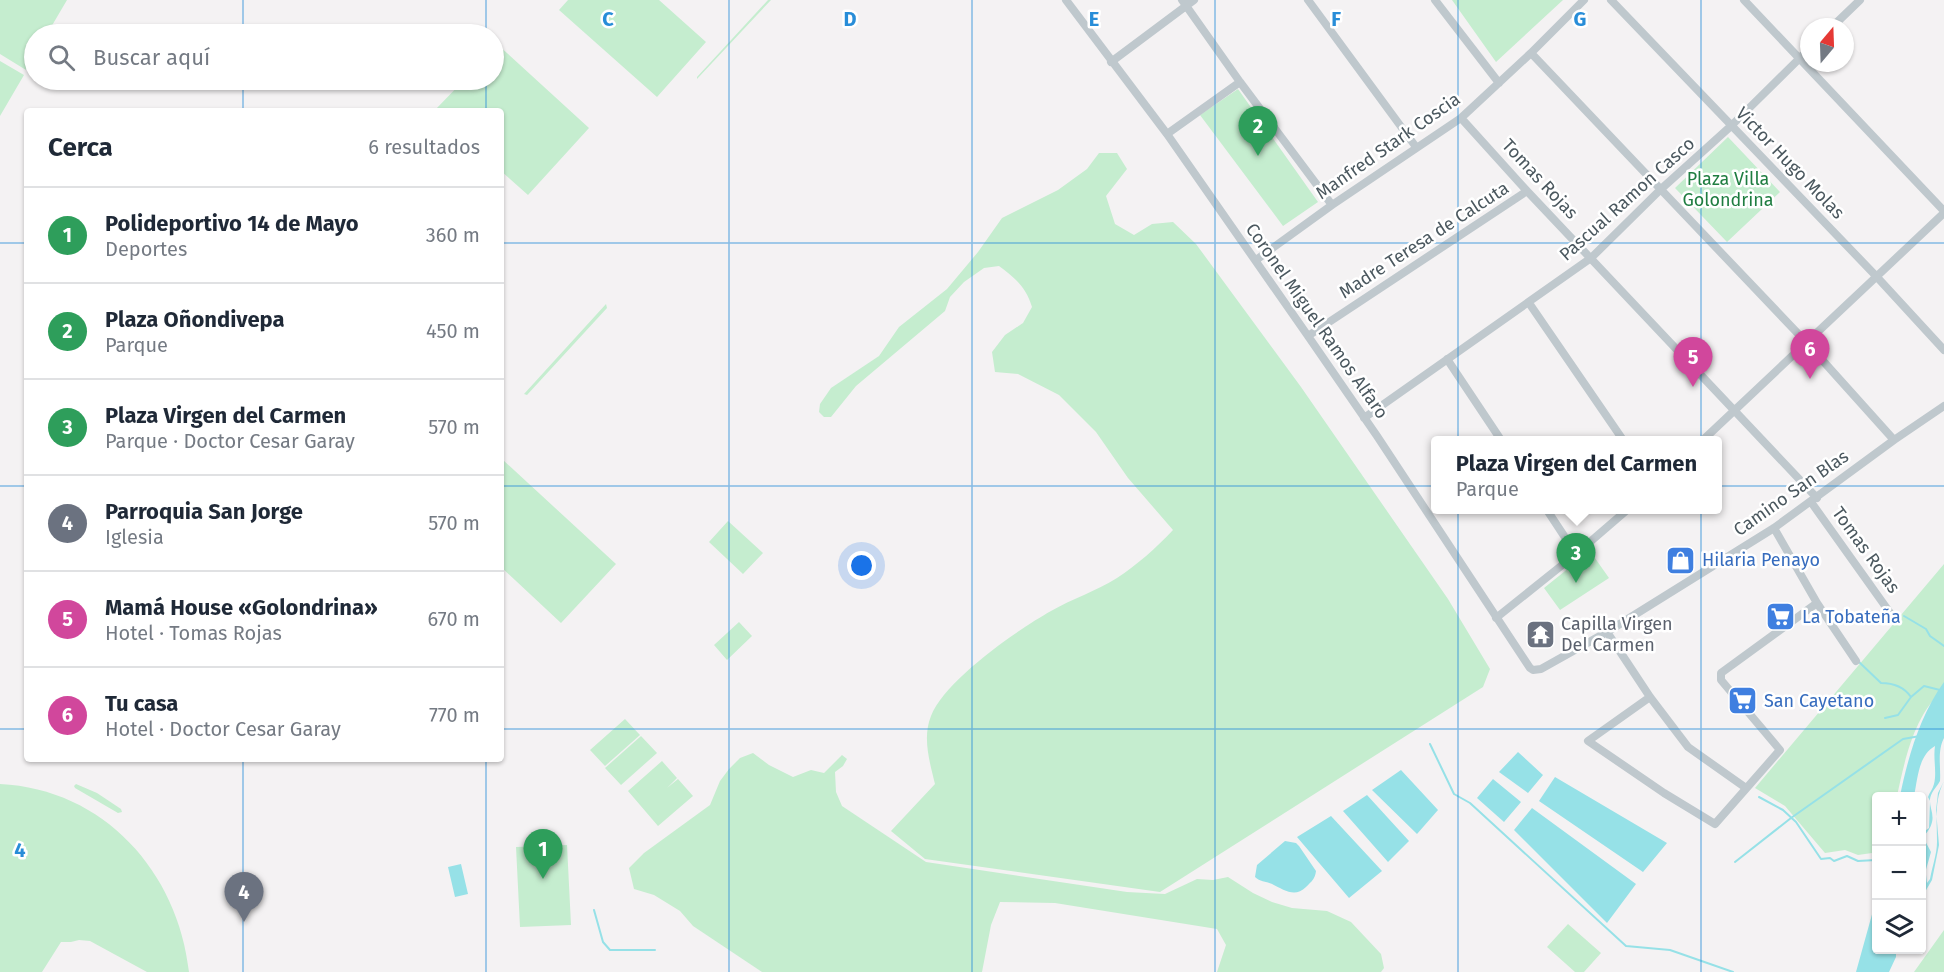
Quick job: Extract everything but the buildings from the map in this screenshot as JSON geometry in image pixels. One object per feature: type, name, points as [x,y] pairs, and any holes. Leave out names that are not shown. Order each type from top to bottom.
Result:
[{"type":"street","name":"Coronel Miguel Ramos Alfaro","points":[[1066,0],[1167,134],[1256,260],[1530,668]]},
{"type":"street","points":[[1308,0],[1416,147]]},
{"type":"street","points":[[1435,0],[1499,82]]},
{"type":"street","name":"Manfred Stark Coscia","points":[[1256,260],[1461,117],[1531,53],[1584,0]]},
{"type":"street","name":"Victor Hugo Molas","points":[[1611,0],[1944,350]]},
{"type":"street","points":[[1744,0],[1800,58]]},
{"type":"street","points":[[1841,18],[1860,0]]},
{"type":"street","points":[[1111,62],[1188,2],[1240,82],[1332,205]]},
{"type":"street","points":[[1531,53],[1806,342],[1894,440]]},
{"type":"street","name":"Pascual Ramon Casco","points":[[1364,418],[1592,258],[1660,189],[1731,126],[1800,58]]},
{"type":"street","points":[[1708,436],[1944,212],[1813,72]]},
{"type":"street","points":[[1167,134],[1240,82]]},
{"type":"street","name":"Tomas Rojas","points":[[1461,117],[1527,191],[1736,410],[1814,500],[1893,617]]},
{"type":"street","name":"Madre Teresa de Calcuta","points":[[1308,336],[1527,191]]},
{"type":"street","points":[[1529,303],[1620,436]]},
{"type":"street","points":[[1448,359],[1498,436]]},
{"type":"street","name":"Camino San Blas","points":[[1530,668],[1540,669],[1607,632],[1774,528],[1944,406]]},
{"type":"street","points":[[1550,514],[1576,554]]},
{"type":"street","points":[[1496,618],[1622,514]]},
{"type":"street","points":[[1774,528],[1817,603],[1856,661]]},
{"type":"street","points":[[1650,697],[1591,738],[1589,743],[1715,824],[1780,750],[1720,676],[1725,669],[1817,603]]},
{"type":"street","points":[[1607,632],[1650,697],[1688,747],[1746,788]]},
{"type":"green space","points":[[0,0],[67,0],[53,24],[24,24],[24,69],[0,54]]},
{"type":"green space","points":[[568,0],[659,0],[706,42],[657,97],[559,10]]},
{"type":"green space","points":[[768,0],[771,0],[697,79],[697,77]]},
{"type":"green space","points":[[1452,0],[1563,0],[1496,62]]},
{"type":"green space","points":[[504,50],[589,128],[528,195],[504,174],[504,108],[437,108],[454,90],[504,90]]},
{"type":"green space","points":[[0,61],[24,75],[0,116]]},
{"type":"green space","points":[[1238,89],[1318,202],[1283,226],[1200,115]]},
{"type":"green space","name":"Plaza Villa Golondrina","points":[[1728,137],[1780,192],[1727,242],[1675,188]]},
{"type":"green space","points":[[1099,153],[1117,153],[1127,169],[1106,196],[1115,224],[1134,235],[1152,224],[1173,222],[1196,244],[1301,387],[1448,599],[1490,669],[1483,687],[1160,892],[925,859],[891,831],[935,784],[928,750],[928,724],[939,702],[951,687],[984,657],[1020,630],[1051,611],[1117,578],[1146,556],[1173,530],[1128,478],[1096,432],[1059,395],[1018,374],[995,372],[992,352],[1005,335],[1023,323],[1032,307],[1023,288],[999,266],[984,268],[964,282],[950,297],[945,311],[856,386],[831,417],[824,417],[819,412],[820,404],[831,388],[879,356],[899,327],[947,289],[978,252],[1002,218],[1058,190],[1087,169]]},
{"type":"green space","points":[[606,304],[607,308],[527,395],[524,394]]},
{"type":"green space","points":[[504,461],[616,564],[561,623],[504,570]]},
{"type":"green space","points":[[728,521],[763,553],[743,574],[709,542]]},
{"type":"green space","points":[[1590,551],[1609,578],[1560,610],[1544,588]]},
{"type":"green space","points":[[1944,564],[1944,689],[1925,711],[1912,738],[1898,792],[1872,792],[1872,853],[1858,855],[1845,850],[1825,853],[1785,806],[1755,788]]},
{"type":"green space","points":[[739,622],[752,636],[727,660],[714,645]]},
{"type":"green space","points":[[625,719],[640,735],[605,766],[590,750]]},
{"type":"green space","points":[[641,736],[657,753],[621,785],[605,768]]},
{"type":"green space","points":[[753,753],[769,765],[793,777],[811,770],[824,773],[842,755],[847,759],[843,766],[835,772],[836,792],[842,806],[926,862],[1127,892],[1165,894],[1197,879],[1213,880],[1228,877],[1272,902],[1292,908],[1327,911],[1351,922],[1381,954],[1384,968],[1381,972],[1217,972],[1226,945],[1217,929],[1055,903],[1000,902],[991,925],[982,972],[762,972],[693,926],[680,911],[654,895],[634,889],[629,868],[644,853],[710,805],[720,781],[729,769],[740,758]]},
{"type":"green space","points":[[662,761],[677,778],[667,788],[678,779],[693,796],[658,826],[628,791]]},
{"type":"green space","points":[[0,784],[38,789],[72,801],[103,819],[129,842],[152,870],[169,901],[182,935],[189,972],[147,972],[90,941],[79,940],[61,942],[42,972],[0,972]]},
{"type":"green space","points":[[76,784],[97,793],[122,812],[118,813],[75,788]]},
{"type":"green space","points":[[567,845],[571,925],[520,927],[516,847]]},
{"type":"green space","points":[[1568,924],[1601,953],[1584,972],[1575,972],[1547,947]]},
{"type":"green space","points":[[1944,930],[1944,972],[1914,972]]},
{"type":"water","points":[[1944,682],[1944,738],[1940,754],[1940,781],[1930,801],[1928,797],[1935,779],[1935,746],[1929,750],[1922,761],[1915,792],[1901,792],[1922,722]]},
{"type":"water","points":[[1518,752],[1543,775],[1528,793],[1499,772]]},
{"type":"water","points":[[1401,770],[1438,810],[1417,834],[1372,790]]},
{"type":"water","points":[[1555,777],[1667,843],[1643,872],[1539,801]]},
{"type":"water","points":[[1493,779],[1521,802],[1504,822],[1477,798]]},
{"type":"water","points":[[1944,781],[1937,803],[1937,817],[1936,810],[1938,793]]},
{"type":"water","points":[[1367,795],[1409,841],[1388,862],[1343,811]]},
{"type":"water","points":[[1930,801],[1933,818],[1929,830],[1926,834],[1929,828]]},
{"type":"water","points":[[1532,808],[1636,884],[1607,923],[1514,830]]},
{"type":"water","points":[[1331,816],[1382,871],[1349,898],[1297,837]]},
{"type":"water","points":[[1937,817],[1939,845],[1932,880],[1926,890],[1926,875],[1927,883],[1930,879],[1937,842]]},
{"type":"water","points":[[1285,841],[1296,843],[1316,871],[1312,881],[1298,892],[1285,890],[1255,877],[1257,865]]},
{"type":"water","points":[[1926,843],[1931,852],[1926,870]]},
{"type":"water","points":[[461,864],[468,894],[455,897],[448,867]]},
{"type":"water","points":[[1872,914],[1872,954],[1896,954],[1896,957],[1889,972],[1856,972]]},
{"type":"waterway","points":[[1904,616],[1926,629],[1930,636],[1944,646]]},
{"type":"waterway","points":[[1859,662],[1881,683],[1898,686],[1911,697],[1924,686],[1944,691]]},
{"type":"waterway","points":[[1885,718],[1898,715],[1911,697]]},
{"type":"waterway","points":[[1735,862],[1791,818],[1903,739],[1920,736]]},
{"type":"waterway","points":[[1430,744],[1454,794],[1470,803],[1626,946],[1670,950],[1733,972]]},
{"type":"waterway","points":[[1759,797],[1783,810],[1796,822],[1821,859],[1830,858],[1834,861],[1847,856],[1858,861],[1872,860]]},
{"type":"waterway","points":[[594,910],[603,942],[610,950],[655,950]]},
{"type":"place","name":"Plaza Oñondivepa","points":[[1258,156]]},
{"type":"place","name":"Tu casa","points":[[1810,379]]},
{"type":"place","name":"Mamá House «Golondrina»","points":[[1693,387]]},
{"type":"place","name":"Hilaria Penayo","points":[[1681,560]]},
{"type":"place","name":"Plaza Virgen del Carmen","points":[[1576,583]]},
{"type":"place","name":"La Tobateña","points":[[1781,617]]},
{"type":"place","name":"Capilla Virgen Del Carmen","points":[[1540,634]]},
{"type":"place","name":"San Cayetano","points":[[1743,701]]},
{"type":"place","name":"Polideportivo 14 de Mayo","points":[[543,879]]},
{"type":"place","name":"Parroquia San Jorge","points":[[244,922]]}]
